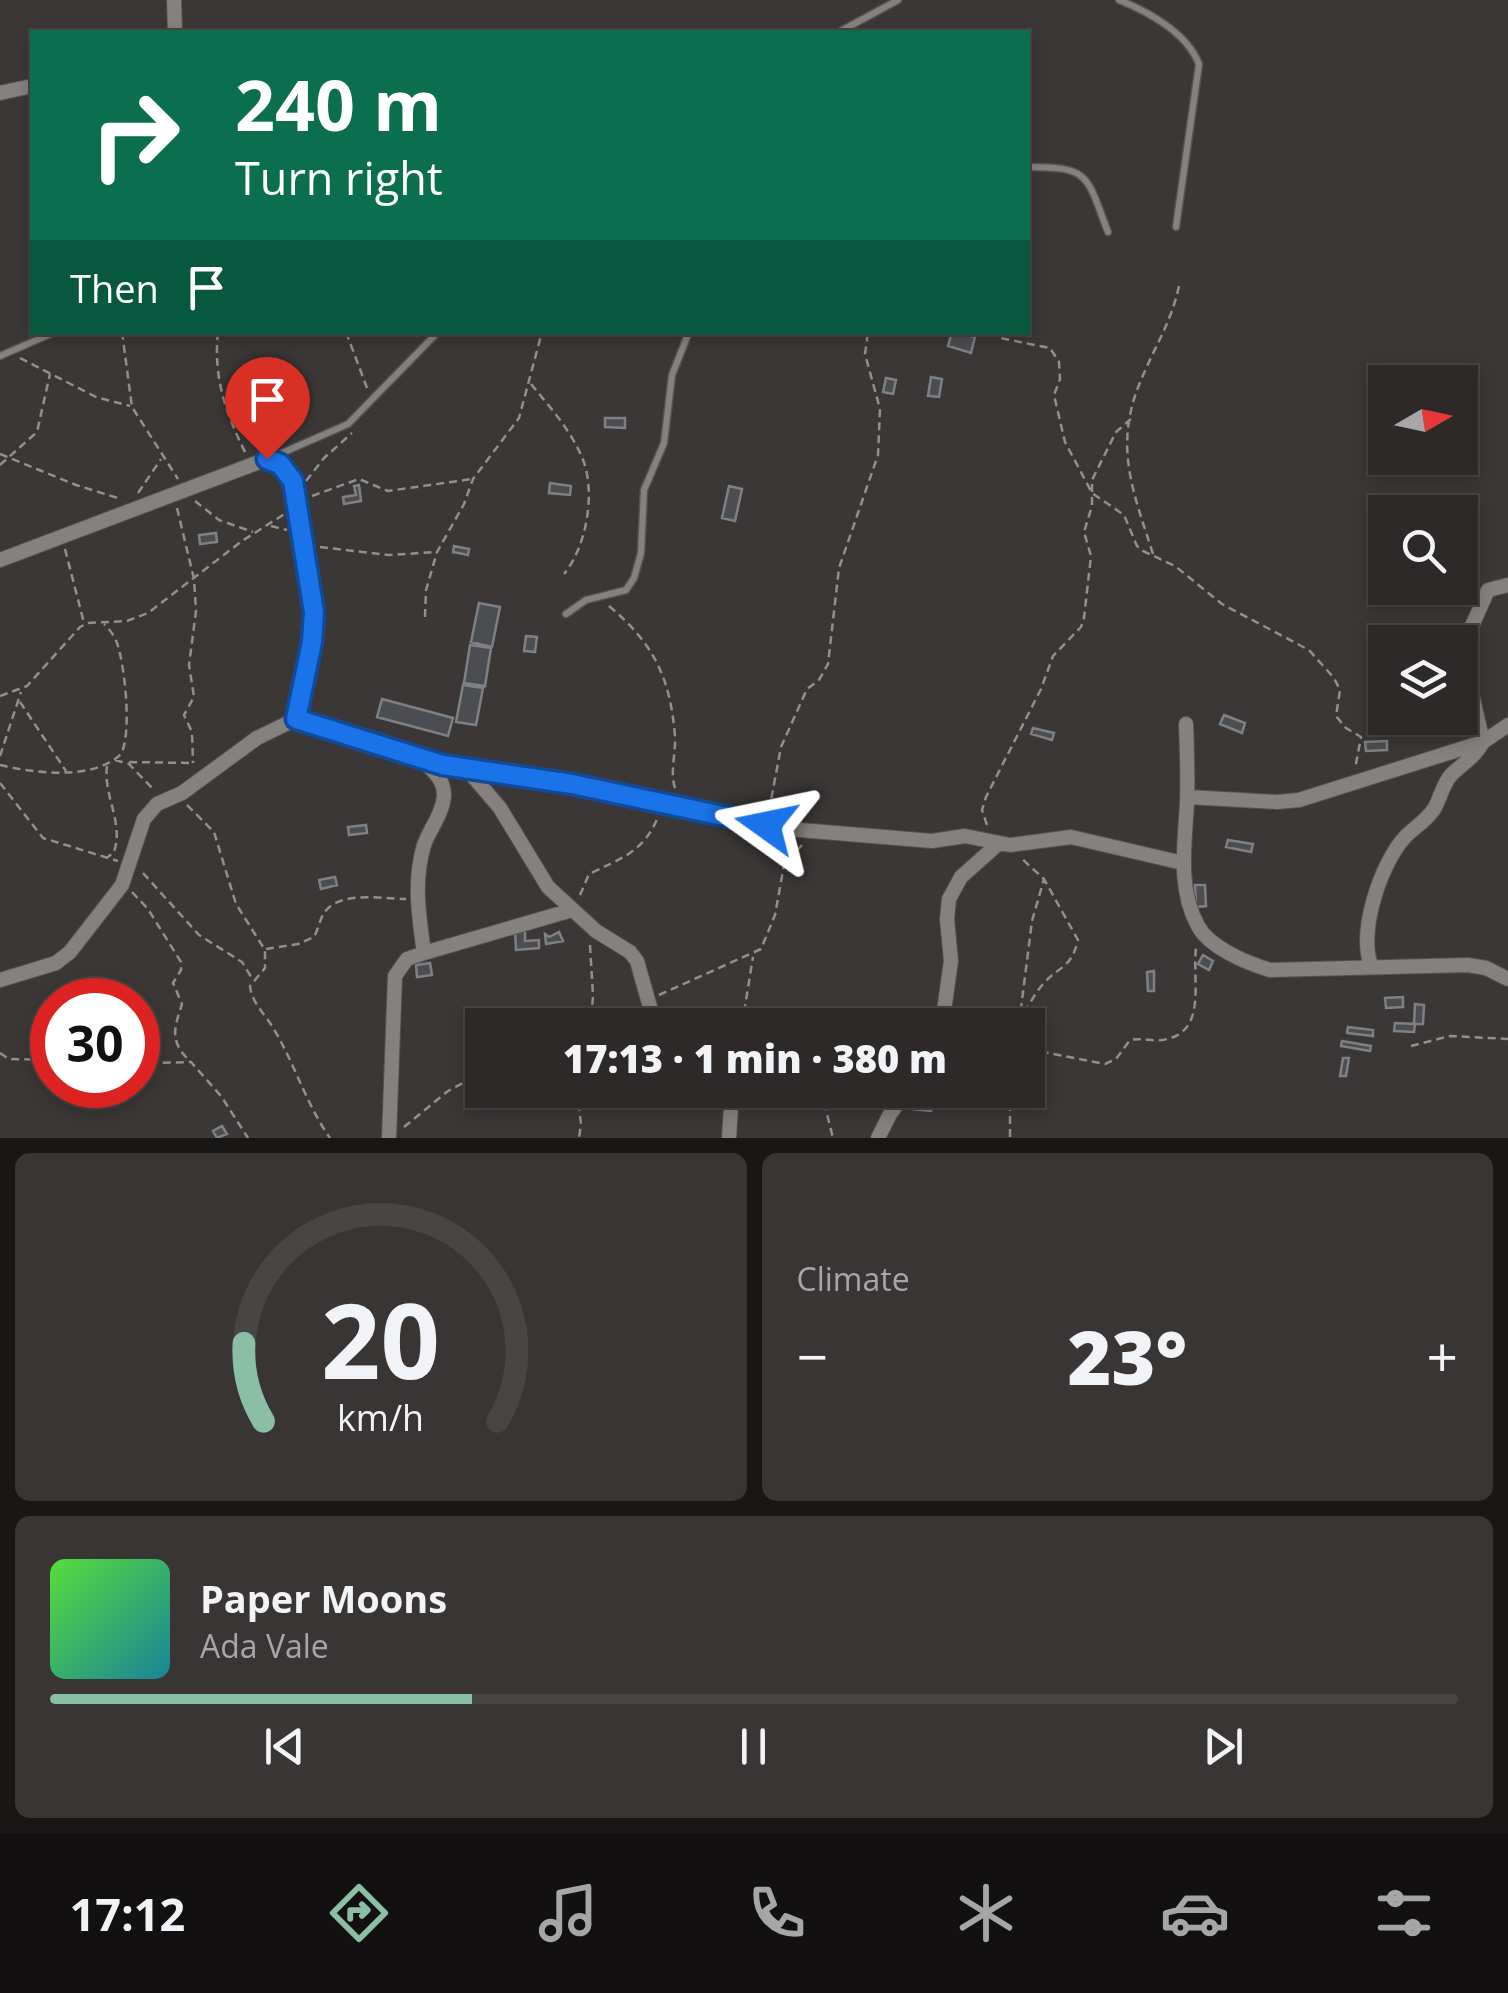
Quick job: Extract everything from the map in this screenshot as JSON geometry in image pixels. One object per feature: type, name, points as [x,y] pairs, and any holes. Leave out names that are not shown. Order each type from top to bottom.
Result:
[{"type":"street","points":[[174,0],[176,30]]},
{"type":"street","points":[[0,92],[30,86]]},
{"type":"street","points":[[0,560],[251,464],[267,459],[280,464],[287,470],[297,499],[314,627],[296,719]]},
{"type":"street","points":[[1372,965],[1366,953],[1366,936],[1386,869],[1406,836],[1431,813],[1451,776],[1472,760],[1483,742],[1464,646],[1488,590],[1508,585]]},
{"type":"street","points":[[0,980],[64,957],[122,885],[144,819],[157,804],[257,738],[296,719],[421,759],[572,784],[771,826],[932,841],[965,836],[996,845],[1071,837],[1182,863]]},
{"type":"street","points":[[1186,724],[1187,797],[1182,863],[1198,926],[1214,942],[1250,964],[1270,970],[1468,965],[1486,968],[1508,979]]},
{"type":"street","points":[[1187,797],[1299,800],[1348,788],[1483,742],[1508,725]]},
{"type":"street","points":[[421,759],[441,781],[444,800],[420,857],[416,898],[424,953]]},
{"type":"street","points":[[465,767],[500,808],[548,888],[637,961],[651,1008]]},
{"type":"street","points":[[944,1008],[951,961],[946,919],[949,899],[961,877],[996,845]]},
{"type":"street","points":[[388,1138],[399,966],[424,953],[572,910]]},
{"type":"street","points":[[729,1138],[731,1108]]},
{"type":"street","points":[[878,1138],[894,1108]]},
{"type":"lane","points":[[843,30],[898,0]]},
{"type":"lane","points":[[1118,0],[1178,34],[1190,45],[1200,64],[1176,227]]},
{"type":"lane","points":[[1030,167],[1068,167],[1078,172],[1096,200],[1108,232]]},
{"type":"lane","points":[[4,354],[48,335]]},
{"type":"lane","points":[[267,459],[348,424],[435,335]]},
{"type":"lane","points":[[566,614],[586,600],[626,590],[637,569],[644,490],[664,443],[672,375],[688,335]]},
{"type":"path","points":[[1154,556],[1126,464],[1138,386],[1169,325],[1179,286]]},
{"type":"path","points":[[122,335],[132,407],[182,490],[219,520],[254,532]]},
{"type":"path","points":[[218,335],[215,356],[223,402],[251,464]]},
{"type":"path","points":[[347,335],[370,399]]},
{"type":"path","points":[[425,617],[426,590],[437,552],[473,479],[514,427],[541,335]]},
{"type":"path","points":[[784,865],[771,826],[781,747],[807,689],[819,680],[828,664],[839,568],[878,455],[880,409],[866,354],[868,335]]},
{"type":"path","points":[[995,335],[1050,348],[1056,354],[1060,372],[1055,406],[1065,442],[1092,493],[1124,515],[1137,546],[1175,566],[1222,604],[1308,650],[1334,678],[1340,690],[1336,716],[1361,737],[1348,788]]},
{"type":"path","points":[[4,354],[50,372],[96,397],[132,407]]},
{"type":"path","points":[[0,465],[37,432],[50,372]]},
{"type":"path","points":[[530,383],[572,436],[586,468],[584,534],[573,563],[564,574]]},
{"type":"path","points":[[0,696],[21,690],[84,625],[126,621],[148,613],[254,532],[281,518],[313,470],[352,434],[364,410]]},
{"type":"path","points":[[1029,1008],[1047,979],[1059,974],[1069,961],[1078,940],[1044,879],[1023,858],[996,845],[982,810],[1042,689],[1053,656],[1081,627],[1091,556],[1084,532],[1092,506],[1094,475],[1120,426],[1131,419]]},
{"type":"path","points":[[0,454],[134,507],[162,458]]},
{"type":"path","points":[[297,499],[334,490],[352,480],[365,480],[388,491],[473,479]]},
{"type":"path","points":[[0,765],[36,773],[66,772],[115,760],[193,763],[192,732],[184,715],[195,691],[190,665],[195,625],[194,579],[180,526],[182,490]]},
{"type":"path","points":[[60,539],[70,560],[84,625]]},
{"type":"path","points":[[304,543],[389,555],[437,552]]},
{"type":"path","points":[[601,597],[658,661],[675,737],[673,784],[695,810]]},
{"type":"path","points":[[103,623],[116,638],[122,661],[127,741],[115,760]]},
{"type":"path","points":[[0,756],[21,690]]},
{"type":"path","points":[[20,702],[66,772]]},
{"type":"path","points":[[126,762],[146,784],[186,804],[214,832],[236,904],[264,950],[264,968],[250,986],[252,996],[282,1042],[330,1138]]},
{"type":"path","points":[[106,858],[114,852],[118,829],[108,795],[108,763]]},
{"type":"path","points":[[0,784],[42,838],[130,865],[152,881],[199,935],[242,962],[253,980]]},
{"type":"path","points":[[572,910],[589,874],[619,862],[644,842],[662,804]]},
{"type":"path","points":[[635,1008],[761,950],[770,930],[784,865],[812,832]]},
{"type":"path","points":[[1021,1008],[1032,920],[1044,879]]},
{"type":"path","points":[[122,885],[148,908],[181,962],[173,984],[182,1004],[173,1033],[176,1045],[221,1096],[248,1138]]},
{"type":"path","points":[[264,950],[314,937],[324,912],[335,905],[378,897],[416,898]]},
{"type":"path","points":[[1045,1052],[1104,1064],[1116,1060],[1130,1040],[1159,1040],[1184,1031],[1194,1013],[1198,926]]},
{"type":"path","points":[[590,943],[593,1008]]},
{"type":"path","points":[[743,1008],[753,956]]},
{"type":"path","points":[[1411,1046],[1450,1036],[1508,1039]]},
{"type":"path","points":[[0,1054],[8,1059],[30,1060]]},
{"type":"path","points":[[160,1062],[191,1062]]},
{"type":"path","points":[[402,1128],[448,1091],[465,1082]]},
{"type":"path","points":[[578,1138],[579,1108]]},
{"type":"path","points":[[826,1108],[833,1138]]},
{"type":"path","points":[[1010,1108],[1010,1138]]},
{"type":"building","points":[[951,335],[975,337],[971,353],[948,346]]},
{"type":"building","points":[[931,377],[942,379],[939,397],[928,396]]},
{"type":"building","points":[[886,378],[896,380],[893,394],[883,392]]},
{"type":"building","points":[[605,418],[625,418],[625,428],[605,427]]},
{"type":"building","points":[[550,483],[571,486],[570,495],[549,493]]},
{"type":"building","points":[[359,485],[361,501],[344,504],[343,497],[356,495],[354,486]]},
{"type":"building","points":[[729,486],[742,489],[735,521],[722,518]]},
{"type":"building","points":[[216,533],[217,542],[200,544],[199,535]]},
{"type":"building","points":[[454,546],[469,549],[468,555],[453,552]]},
{"type":"building","points":[[479,603],[500,607],[492,647],[471,642]]},
{"type":"building","points":[[526,636],[537,637],[535,652],[524,651]]},
{"type":"building","points":[[470,645],[491,648],[485,686],[464,683]]},
{"type":"building","points":[[463,685],[483,688],[476,725],[456,722]]},
{"type":"building","points":[[382,699],[453,718],[448,736],[377,717]]},
{"type":"building","points":[[1224,715],[1245,723],[1242,733],[1220,724]]},
{"type":"building","points":[[1033,728],[1054,733],[1052,740],[1031,734]]},
{"type":"building","points":[[1387,741],[1387,750],[1366,751],[1365,742]]},
{"type":"building","points":[[366,825],[367,833],[349,835],[348,827]]},
{"type":"building","points":[[1228,840],[1253,844],[1251,852],[1226,847]]},
{"type":"building","points":[[335,877],[337,885],[321,889],[319,880]]},
{"type":"building","points":[[1195,885],[1205,885],[1206,906],[1196,907]]},
{"type":"building","points":[[525,929],[525,941],[539,940],[539,948],[516,950],[515,930]]},
{"type":"building","points":[[559,932],[563,941],[546,944],[545,934],[549,937]]},
{"type":"building","points":[[1203,955],[1213,961],[1209,970],[1198,964]]},
{"type":"building","points":[[430,963],[432,975],[417,977],[416,965]]},
{"type":"building","points":[[1154,971],[1154,991],[1148,991],[1147,972]]},
{"type":"building","points":[[1403,997],[1403,1007],[1386,1008],[1385,998]]},
{"type":"building","points":[[1415,1004],[1424,1005],[1423,1024],[1414,1024]]},
{"type":"building","points":[[1395,1023],[1415,1024],[1414,1032],[1394,1031]]},
{"type":"building","points":[[1348,1027],[1373,1030],[1373,1036],[1347,1033]]},
{"type":"building","points":[[1342,1041],[1371,1046],[1370,1051],[1341,1046]]},
{"type":"building","points":[[1343,1058],[1349,1058],[1346,1076],[1340,1076]]},
{"type":"building","points":[[222,1126],[227,1134],[217,1138],[213,1131]]},
{"type":"route","points":[[267,459],[280,464],[293,481],[314,612],[312,642],[296,719],[443,765],[572,784],[766,825]]}]
